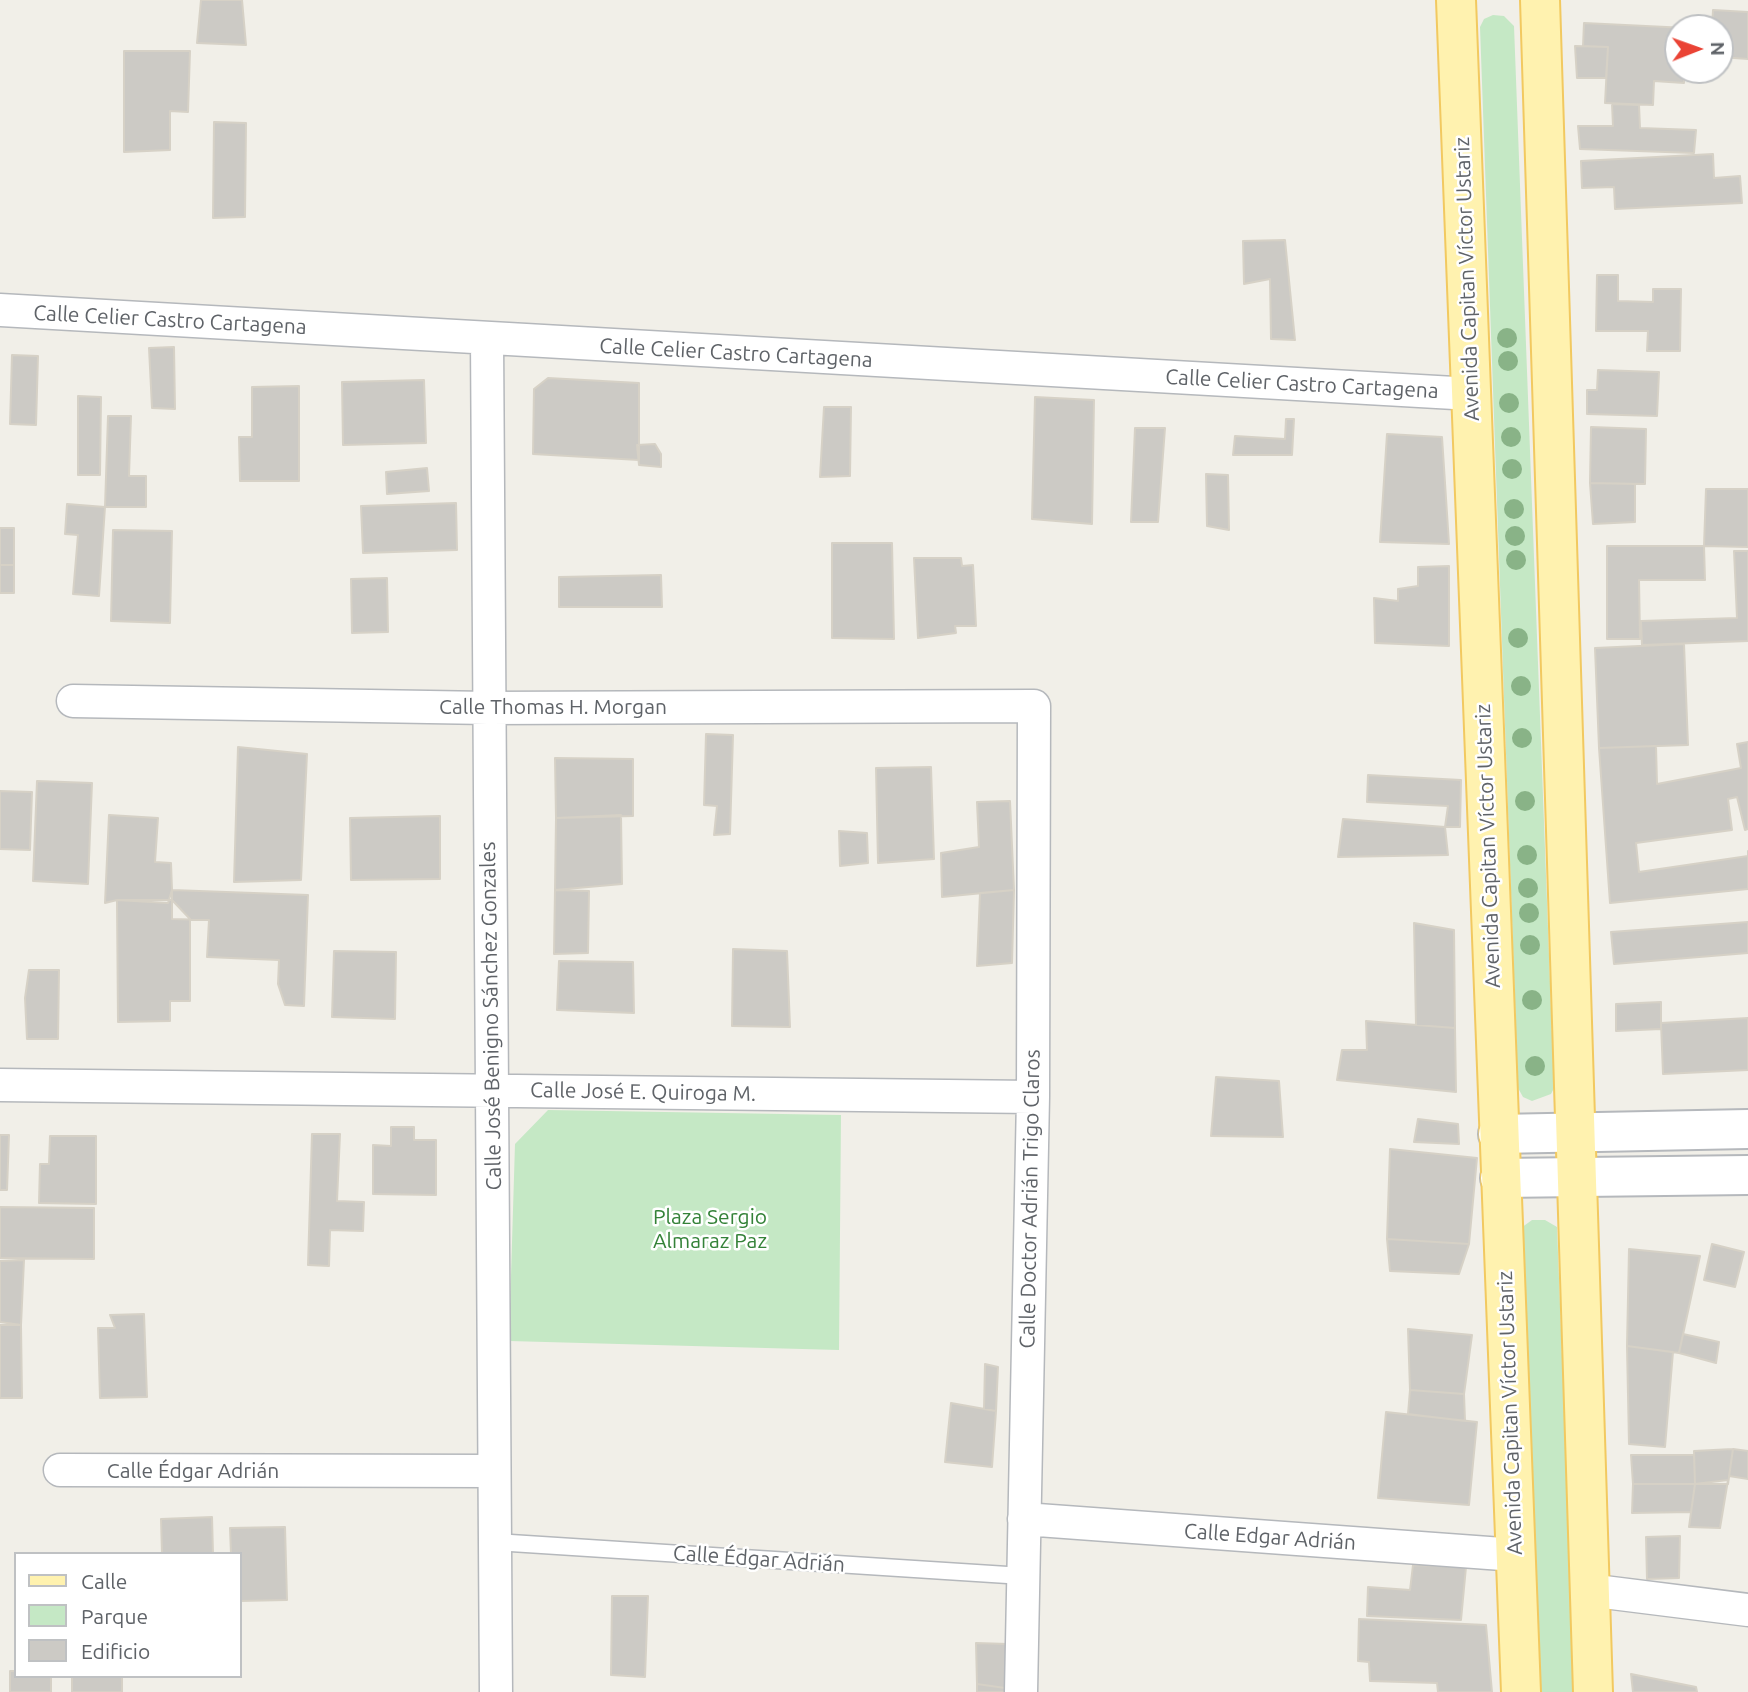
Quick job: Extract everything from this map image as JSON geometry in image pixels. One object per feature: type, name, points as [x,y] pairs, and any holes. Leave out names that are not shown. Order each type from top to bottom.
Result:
[{"type":"main road","name":"Avenida Capitan Víctor Ustariz","points":[[1456,0],[1521,1692]]},
{"type":"main road","points":[[1540,0],[1573,1134],[1593,1692]]},
{"type":"street","name":"Calle Celier Castro Cartagena","points":[[0,310],[1472,394]]},
{"type":"street","name":"Calle José Benigno Sánchez Gonzales","points":[[486,339],[496,1692]]},
{"type":"street","name":"Calle Thomas H. Morgan","points":[[73,701],[488,708],[1034,706]]},
{"type":"street","name":"Calle Doctor Adrián Trigo Claros","points":[[1021,1692],[1033,1097],[1034,706]]},
{"type":"street","name":"Calle José E. Quiroga M.","points":[[0,1085],[1033,1097]]},
{"type":"street","points":[[1498,1134],[1748,1129]]},
{"type":"street","points":[[1500,1178],[1748,1175]]},
{"type":"street","name":"Calle Édgar Adrián","points":[[60,1470],[494,1471]]},
{"type":"street","name":"Calle Edgar Adrián","points":[[1024,1519],[1516,1555]]},
{"type":"street","points":[[1588,1590],[1748,1610]]},
{"type":"lane","name":"Calle Édgar Adrián","points":[[495,1542],[1023,1576]]},
{"type":"green space","points":[[1493,15],[1504,16],[1514,26],[1554,1088],[1551,1094],[1532,1101],[1523,1097],[1518,1088],[1480,27],[1484,19]]},
{"type":"green space","name":"Plaza Sergio Almaraz Paz","points":[[548,1110],[841,1115],[839,1350],[509,1341],[515,1144]]},
{"type":"green space","points":[[1532,1220],[1545,1220],[1557,1227],[1575,1692],[1539,1692],[1521,1228]]},
{"type":"building","points":[[201,0],[242,0],[246,45],[197,43]]},
{"type":"building","points":[[1713,10],[1748,12],[1748,59],[1734,58],[1734,14],[1713,14]]},
{"type":"building","points":[[1584,23],[1664,27],[1664,82],[1654,81],[1653,105],[1605,103],[1608,47],[1583,46]]},
{"type":"building","points":[[1575,46],[1608,47],[1606,78],[1577,78]]},
{"type":"building","points":[[124,51],[190,51],[188,112],[170,111],[170,150],[124,152]]},
{"type":"building","points":[[1612,104],[1639,105],[1640,128],[1696,130],[1694,153],[1580,149],[1578,126],[1613,126]]},
{"type":"building","points":[[214,122],[246,123],[245,217],[213,218]]},
{"type":"building","points":[[1713,154],[1714,178],[1740,176],[1742,203],[1615,209],[1614,187],[1582,188],[1581,161]]},
{"type":"building","points":[[1285,240],[1295,340],[1271,339],[1270,279],[1244,284],[1243,241]]},
{"type":"building","points":[[1597,275],[1618,275],[1618,301],[1653,302],[1653,289],[1681,289],[1680,351],[1647,351],[1648,331],[1596,331]]},
{"type":"building","points":[[174,347],[175,409],[152,408],[149,348]]},
{"type":"building","points":[[12,355],[38,356],[36,425],[10,424]]},
{"type":"building","points":[[1598,370],[1659,372],[1657,416],[1587,414],[1587,390],[1597,390]]},
{"type":"building","points":[[548,378],[639,383],[639,460],[533,454],[534,389]]},
{"type":"building","points":[[424,380],[426,443],[343,445],[342,382]]},
{"type":"building","points":[[299,386],[299,481],[240,481],[239,437],[252,437],[252,387]]},
{"type":"building","points":[[78,396],[101,397],[100,475],[78,475]]},
{"type":"building","points":[[1035,397],[1094,400],[1092,524],[1032,519]]},
{"type":"building","points":[[824,407],[851,407],[850,476],[820,477]]},
{"type":"building","points":[[108,416],[131,416],[129,476],[146,476],[146,507],[105,507]]},
{"type":"building","points":[[1286,419],[1294,419],[1292,455],[1233,455],[1235,436],[1285,439]]},
{"type":"building","points":[[1591,427],[1646,429],[1645,484],[1590,483]]},
{"type":"building","points":[[1135,428],[1165,428],[1158,522],[1131,522]]},
{"type":"building","points":[[1387,434],[1442,437],[1449,544],[1380,542]]},
{"type":"building","points":[[655,444],[661,454],[661,467],[639,465],[637,445]]},
{"type":"building","points":[[427,468],[429,491],[387,494],[386,472]]},
{"type":"building","points":[[1206,474],[1228,475],[1229,530],[1207,526]]},
{"type":"building","points":[[1590,483],[1635,484],[1635,522],[1593,524]]},
{"type":"building","points":[[1706,489],[1748,489],[1748,547],[1704,546]]},
{"type":"building","points":[[456,503],[457,550],[363,553],[361,506]]},
{"type":"building","points":[[67,504],[105,507],[99,596],[73,594],[78,535],[65,534]]},
{"type":"building","points":[[0,528],[14,528],[14,565],[0,565]]},
{"type":"building","points":[[113,530],[172,531],[170,623],[111,621]]},
{"type":"building","points":[[832,543],[892,543],[894,639],[832,638]]},
{"type":"building","points":[[1607,546],[1704,546],[1705,580],[1639,580],[1640,639],[1607,639]]},
{"type":"building","points":[[1734,551],[1748,551],[1748,641],[1642,645],[1641,621],[1737,618]]},
{"type":"building","points":[[914,558],[961,558],[962,566],[973,565],[976,626],[955,626],[956,633],[918,638]]},
{"type":"building","points":[[0,565],[14,565],[14,593],[0,593]]},
{"type":"building","points":[[1449,566],[1449,646],[1375,643],[1374,598],[1398,601],[1398,589],[1418,586],[1418,567]]},
{"type":"building","points":[[661,575],[662,607],[559,607],[559,577]]},
{"type":"building","points":[[387,578],[388,632],[352,633],[351,579]]},
{"type":"building","points":[[1684,644],[1688,745],[1599,748],[1595,648]]},
{"type":"building","points":[[706,734],[733,735],[730,834],[714,835],[717,806],[704,805]]},
{"type":"building","points":[[1748,742],[1748,829],[1745,830],[1737,797],[1728,799],[1732,830],[1636,843],[1639,872],[1748,856],[1748,889],[1610,903],[1599,748],[1656,746],[1657,784],[1741,768],[1737,744]]},
{"type":"building","points":[[238,747],[307,754],[301,880],[234,882]]},
{"type":"building","points":[[555,758],[633,759],[633,816],[556,818]]},
{"type":"building","points":[[931,767],[934,859],[878,863],[876,768]]},
{"type":"building","points":[[1368,775],[1461,780],[1460,827],[1445,827],[1448,806],[1367,802]]},
{"type":"building","points":[[37,781],[92,783],[88,884],[33,881]]},
{"type":"building","points":[[0,791],[32,792],[30,850],[0,849]]},
{"type":"building","points":[[1010,801],[1014,890],[942,897],[941,853],[979,847],[977,802]]},
{"type":"building","points":[[109,815],[158,818],[155,862],[171,863],[172,890],[168,903],[117,900],[105,903]]},
{"type":"building","points":[[621,815],[622,884],[555,890],[556,818]]},
{"type":"building","points":[[440,816],[440,879],[351,880],[350,818]]},
{"type":"building","points":[[1343,819],[1445,827],[1448,855],[1338,857]]},
{"type":"building","points":[[839,831],[867,833],[868,863],[840,866]]},
{"type":"building","points":[[172,890],[308,895],[304,1006],[285,1005],[278,984],[279,960],[207,957],[209,920],[172,919]]},
{"type":"building","points":[[555,890],[589,891],[588,953],[554,954]]},
{"type":"building","points":[[1014,890],[1012,963],[977,966],[980,893]]},
{"type":"building","points":[[117,900],[172,900],[190,919],[190,1001],[170,1001],[170,1021],[118,1022]]},
{"type":"building","points":[[1748,922],[1748,953],[1614,964],[1611,932]]},
{"type":"building","points":[[1414,923],[1454,930],[1455,1028],[1416,1025]]},
{"type":"building","points":[[733,949],[787,951],[790,1027],[732,1026]]},
{"type":"building","points":[[334,951],[396,952],[395,1019],[332,1017]]},
{"type":"building","points":[[559,961],[633,962],[634,1013],[557,1010]]},
{"type":"building","points":[[29,970],[59,970],[58,1039],[27,1039],[25,998]]},
{"type":"building","points":[[1661,1002],[1661,1029],[1616,1031],[1616,1004]]},
{"type":"building","points":[[1748,1018],[1748,1070],[1663,1074],[1661,1023]]},
{"type":"building","points":[[1366,1021],[1455,1028],[1456,1092],[1337,1080],[1342,1050],[1367,1050]]},
{"type":"building","points":[[1216,1077],[1279,1081],[1283,1137],[1211,1136]]},
{"type":"building","points":[[1418,1119],[1458,1124],[1459,1144],[1414,1142]]},
{"type":"building","points":[[391,1127],[414,1127],[414,1140],[436,1140],[436,1195],[373,1194],[373,1145],[391,1146]]},
{"type":"building","points":[[312,1134],[340,1134],[337,1201],[364,1202],[363,1231],[330,1230],[329,1266],[308,1265]]},
{"type":"building","points":[[0,1135],[9,1135],[7,1190],[0,1190]]},
{"type":"building","points":[[50,1136],[96,1136],[96,1204],[39,1203],[40,1164],[49,1164]]},
{"type":"building","points":[[1390,1149],[1477,1158],[1469,1244],[1387,1239]]},
{"type":"building","points":[[0,1207],[94,1208],[94,1259],[0,1258]]},
{"type":"building","points":[[1387,1239],[1469,1244],[1459,1274],[1390,1271]]},
{"type":"building","points":[[1712,1244],[1744,1252],[1735,1287],[1704,1280]]},
{"type":"building","points":[[1629,1249],[1700,1256],[1679,1353],[1627,1346]]},
{"type":"building","points":[[24,1260],[21,1325],[0,1322],[0,1261]]},
{"type":"building","points":[[144,1314],[147,1397],[100,1398],[98,1328],[115,1328],[110,1315]]},
{"type":"building","points":[[0,1325],[21,1325],[22,1398],[0,1398]]},
{"type":"building","points":[[1408,1329],[1472,1335],[1464,1394],[1410,1390]]},
{"type":"building","points":[[1683,1334],[1719,1342],[1716,1363],[1679,1353]]},
{"type":"building","points":[[1627,1346],[1673,1352],[1665,1447],[1629,1444]]},
{"type":"building","points":[[985,1364],[998,1367],[996,1411],[984,1409]]},
{"type":"building","points":[[1410,1390],[1464,1394],[1465,1421],[1408,1414]]},
{"type":"building","points":[[951,1403],[996,1411],[992,1467],[945,1462]]},
{"type":"building","points":[[1386,1412],[1477,1422],[1469,1505],[1378,1498]]},
{"type":"building","points":[[1733,1449],[1748,1451],[1748,1479],[1729,1476]]},
{"type":"building","points":[[1733,1449],[1728,1484],[1695,1484],[1694,1451]]},
{"type":"building","points":[[1631,1455],[1694,1455],[1695,1484],[1633,1484]]},
{"type":"building","points":[[1728,1480],[1720,1528],[1689,1527],[1695,1484]]},
{"type":"building","points":[[1633,1484],[1695,1484],[1691,1512],[1632,1513]]},
{"type":"building","points":[[212,1517],[213,1552],[162,1552],[161,1519]]},
{"type":"building","points":[[285,1527],[287,1600],[242,1601],[242,1552],[231,1552],[230,1528]]},
{"type":"building","points":[[1680,1536],[1679,1578],[1647,1579],[1646,1537]]},
{"type":"building","points":[[1413,1565],[1466,1567],[1461,1620],[1367,1616],[1368,1587],[1410,1590]]},
{"type":"building","points":[[612,1596],[648,1596],[645,1677],[611,1675]]},
{"type":"building","points":[[1359,1619],[1486,1625],[1492,1692],[1438,1692],[1437,1683],[1370,1681],[1369,1662],[1358,1661]]},
{"type":"building","points":[[976,1643],[1008,1644],[1005,1688],[977,1684]]},
{"type":"building","points":[[10,1671],[14,1671],[14,1678],[51,1678],[51,1692],[10,1692]]},
{"type":"building","points":[[1631,1674],[1696,1687],[1697,1692],[1633,1692]]},
{"type":"building","points":[[72,1678],[122,1678],[122,1692],[72,1692]]},
{"type":"building","points":[[977,1684],[1005,1688],[1005,1692],[977,1692]]}]
